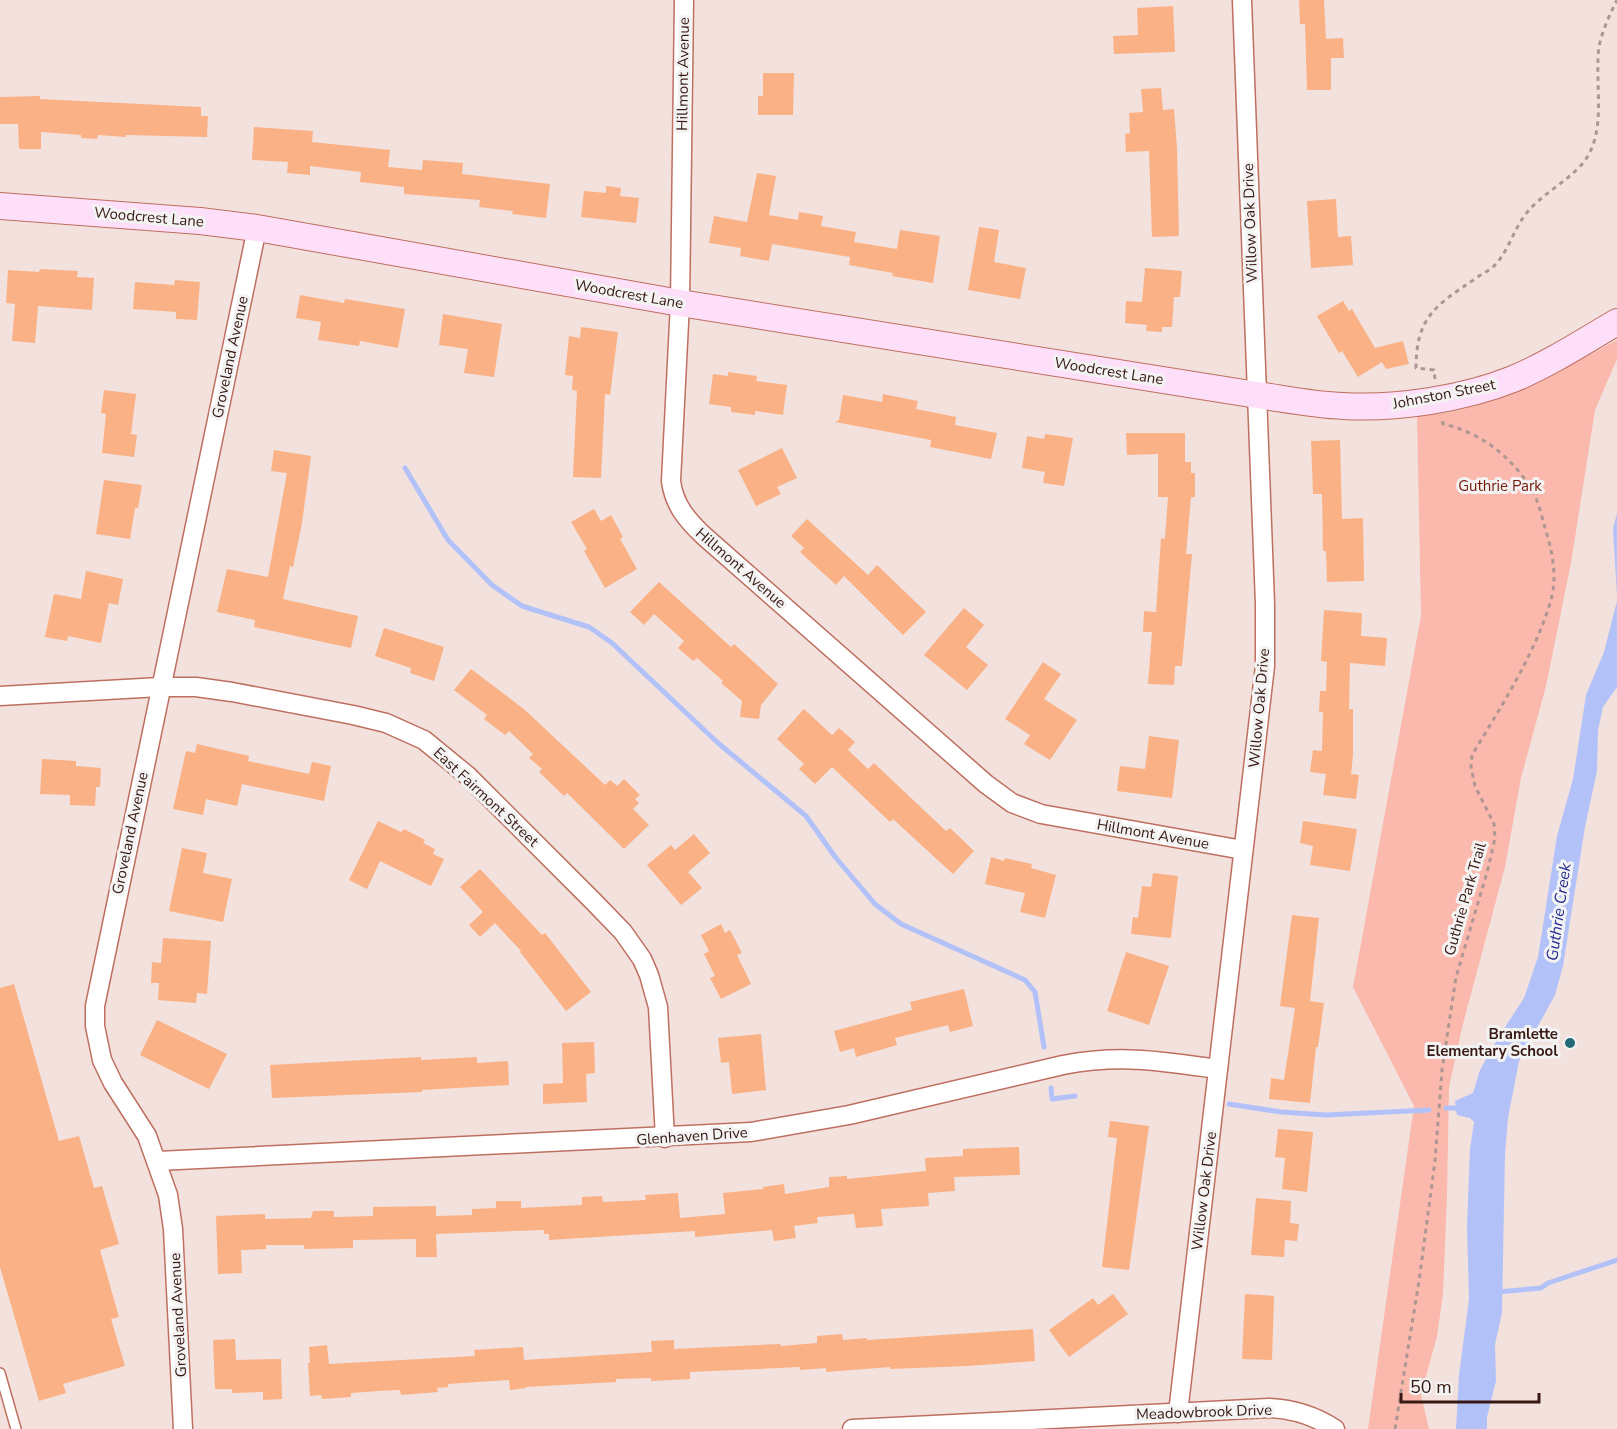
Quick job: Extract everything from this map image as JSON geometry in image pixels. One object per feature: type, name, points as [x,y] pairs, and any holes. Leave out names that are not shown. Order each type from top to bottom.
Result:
[{"type":"street","name":"Hillmont Avenue","points":[[684,0],[680,303],[671,481],[676,502],[695,528],[978,776],[1012,803],[1031,811],[1062,819],[1244,850]]},
{"type":"street","name":"Willow Oak Drive","points":[[1178,1413],[1263,686],[1265,645],[1242,0]]},
{"type":"street","name":"Woodcrest Lane","points":[[0,206],[200,221],[257,228],[680,303],[1257,395]]},
{"type":"street","name":"Groveland Avenue","points":[[183,1429],[172,1220],[168,1195],[158,1161],[147,1136],[108,1074],[98,1046],[96,994],[257,228]]},
{"type":"street","name":"Johnston Street","points":[[1257,395],[1323,405],[1359,407],[1403,404],[1456,395],[1495,386],[1532,370],[1617,322]]},
{"type":"street","name":"East Fairmont Street","points":[[0,696],[196,687],[378,721],[424,740],[456,765],[605,913],[642,959],[650,975],[658,1007],[665,1138]]},
{"type":"street","name":"Glenhaven Drive","points":[[158,1161],[751,1132],[810,1123],[1094,1059],[1136,1058],[1218,1069]]},
{"type":"street","name":"Meadowbrook Drive","points":[[852,1429],[1280,1409],[1305,1414],[1335,1429]]},
{"type":"lane","points":[[0,1373],[16,1429]]},
{"type":"path","points":[[1435,384],[1434,370],[1416,368],[1418,340],[1426,321],[1438,304],[1494,267],[1526,214],[1540,198],[1582,164],[1590,152],[1598,115],[1600,44],[1617,0]]},
{"type":"path","name":"Guthrie Park Trail","points":[[1395,1429],[1419,1281],[1435,1161],[1442,1070],[1456,977],[1495,838],[1494,824],[1473,777],[1472,755],[1515,684],[1546,616],[1552,593],[1554,571],[1548,538],[1535,495],[1520,472],[1508,458],[1475,434],[1443,424],[1441,418]]},
{"type":"green space","name":"Guthrie Park","points":[[1617,340],[1617,359],[1595,410],[1571,563],[1546,686],[1521,778],[1505,867],[1463,1024],[1449,1087],[1443,1294],[1437,1336],[1421,1395],[1429,1429],[1368,1429],[1414,1106],[1353,987],[1421,616],[1417,416],[1461,410],[1506,395]]},
{"type":"water","points":[[1617,513],[1617,596],[1613,529]]},
{"type":"water","name":"Guthrie Creek","points":[[1617,601],[1617,687],[1603,707],[1598,730],[1597,771],[1585,827],[1563,966],[1555,995],[1519,1061],[1508,1118],[1505,1154],[1502,1313],[1495,1344],[1496,1381],[1487,1417],[1487,1429],[1456,1429],[1459,1375],[1469,1299],[1467,1226],[1470,1149],[1474,1122],[1470,1118],[1457,1115],[1455,1101],[1473,1093],[1480,1070],[1524,998],[1538,957],[1557,836],[1573,779],[1586,695],[1604,652]]},
{"type":"building","points":[[1299,0],[1324,0],[1326,39],[1343,38],[1344,58],[1331,58],[1331,90],[1307,90],[1305,24],[1300,24]]},
{"type":"building","points":[[1173,6],[1175,52],[1114,54],[1113,36],[1138,35],[1137,8]]},
{"type":"building","points":[[763,73],[794,73],[793,115],[758,115],[758,96],[763,96]]},
{"type":"building","points":[[1161,88],[1163,110],[1174,109],[1179,236],[1152,237],[1149,151],[1126,152],[1125,134],[1130,133],[1129,113],[1143,112],[1141,89]]},
{"type":"building","points":[[40,96],[40,99],[201,107],[201,116],[208,116],[207,137],[98,135],[97,139],[81,138],[81,135],[41,132],[41,149],[19,149],[18,124],[0,124],[0,97]]},
{"type":"building","points":[[254,127],[313,131],[312,142],[390,150],[388,167],[422,170],[423,160],[463,163],[462,174],[550,184],[546,218],[479,207],[480,200],[404,194],[404,187],[360,182],[361,172],[310,166],[310,175],[287,173],[288,162],[252,160]]},
{"type":"building","points":[[757,173],[776,176],[769,215],[798,220],[799,212],[823,216],[821,226],[856,232],[854,242],[897,249],[900,230],[940,236],[933,283],[849,265],[850,257],[772,244],[769,261],[740,256],[741,248],[709,243],[714,216],[747,222]]},
{"type":"building","points":[[606,186],[621,188],[620,196],[639,198],[636,223],[581,217],[584,191],[606,193]]},
{"type":"building","points":[[1336,199],[1338,237],[1351,236],[1353,265],[1311,268],[1307,201]]},
{"type":"building","points":[[979,227],[999,230],[994,262],[1026,268],[1020,299],[968,290]]},
{"type":"building","points":[[1145,268],[1182,271],[1180,297],[1174,297],[1172,327],[1162,327],[1162,332],[1146,331],[1147,325],[1125,323],[1126,301],[1142,302]]},
{"type":"building","points":[[40,269],[78,271],[77,277],[94,278],[92,310],[38,306],[35,343],[12,341],[15,304],[6,303],[8,270],[39,272]]},
{"type":"building","points":[[175,280],[200,282],[197,320],[176,319],[176,312],[133,309],[135,282],[174,285]]},
{"type":"building","points":[[300,295],[344,303],[345,299],[405,309],[398,348],[360,341],[359,346],[318,340],[321,322],[296,318]]},
{"type":"building","points":[[1343,301],[1349,311],[1352,309],[1375,348],[1403,341],[1409,364],[1386,369],[1382,362],[1358,377],[1342,351],[1339,353],[1317,316]]},
{"type":"building","points":[[443,314],[502,324],[494,377],[464,373],[468,349],[439,345]]},
{"type":"building","points":[[581,327],[618,332],[610,395],[605,394],[601,478],[573,477],[577,391],[572,390],[573,376],[565,375],[569,336],[580,338]]},
{"type":"building","points":[[728,372],[757,376],[756,381],[787,385],[783,415],[755,411],[755,415],[731,412],[731,407],[709,404],[713,374],[728,376]]},
{"type":"building","points":[[104,390],[136,394],[131,434],[137,435],[134,457],[102,453],[106,414],[101,413]]},
{"type":"building","points":[[883,394],[918,401],[916,409],[956,417],[955,425],[997,433],[991,459],[930,447],[931,440],[835,422],[839,420],[843,395],[882,402]]},
{"type":"building","points":[[1126,433],[1185,433],[1185,462],[1191,462],[1191,473],[1195,473],[1195,497],[1191,497],[1186,554],[1192,554],[1182,666],[1175,666],[1174,685],[1148,684],[1152,632],[1143,632],[1144,611],[1156,612],[1161,538],[1165,539],[1168,497],[1158,497],[1158,454],[1127,455]]},
{"type":"building","points":[[1045,434],[1073,438],[1064,486],[1043,483],[1045,472],[1022,468],[1027,436],[1044,439]]},
{"type":"building","points":[[1340,440],[1342,519],[1363,518],[1364,581],[1327,582],[1326,551],[1323,551],[1322,494],[1313,494],[1311,441]]},
{"type":"building","points":[[782,448],[797,478],[777,487],[781,494],[756,506],[738,470]]},
{"type":"building","points":[[274,450],[311,456],[302,523],[293,567],[290,566],[283,599],[358,616],[351,648],[254,627],[255,620],[217,612],[227,569],[268,577],[287,473],[271,471]]},
{"type":"building","points":[[104,480],[142,485],[138,508],[135,508],[130,539],[96,534]]},
{"type":"building","points":[[594,509],[601,521],[611,515],[623,537],[620,539],[637,569],[605,588],[584,551],[587,549],[571,522]]},
{"type":"building","points":[[807,519],[868,575],[877,565],[926,612],[903,635],[844,576],[836,585],[800,552],[804,548],[791,536]]},
{"type":"building","points":[[86,571],[123,579],[118,605],[109,603],[101,643],[68,636],[67,641],[45,637],[54,594],[81,599]]},
{"type":"building","points":[[659,582],[731,647],[734,644],[778,684],[761,705],[759,719],[740,717],[742,701],[697,658],[693,661],[678,648],[684,641],[654,614],[644,625],[630,612]]},
{"type":"building","points":[[964,608],[984,625],[966,647],[988,665],[967,690],[924,655]]},
{"type":"building","points":[[1324,610],[1362,613],[1361,636],[1387,638],[1385,666],[1350,663],[1349,709],[1353,709],[1351,774],[1359,775],[1356,799],[1323,795],[1326,774],[1310,772],[1313,750],[1322,751],[1323,712],[1319,712],[1320,691],[1326,691],[1327,662],[1321,661]]},
{"type":"building","points":[[384,628],[444,647],[434,681],[410,673],[411,668],[375,656]]},
{"type":"building","points":[[1043,662],[1061,674],[1044,699],[1077,720],[1050,760],[1024,744],[1030,735],[1005,719]]},
{"type":"building","points":[[471,669],[525,710],[605,785],[610,780],[617,786],[624,779],[640,795],[635,799],[639,803],[633,809],[649,825],[624,849],[567,793],[564,796],[539,772],[542,769],[529,758],[533,754],[509,731],[505,735],[484,719],[487,715],[454,690]]},
{"type":"building","points":[[804,709],[832,735],[839,728],[855,742],[848,750],[868,769],[874,763],[946,831],[950,828],[974,851],[953,874],[893,819],[890,822],[832,767],[815,784],[799,769],[804,764],[777,739]]},
{"type":"building","points":[[1149,736],[1179,740],[1172,798],[1117,791],[1120,766],[1145,769]]},
{"type":"building","points":[[197,744],[249,756],[248,761],[309,774],[312,762],[331,766],[324,801],[242,784],[237,806],[206,799],[203,815],[173,809],[186,751],[195,753]]},
{"type":"building","points":[[42,759],[76,761],[76,766],[101,768],[100,787],[96,787],[95,806],[70,805],[70,795],[40,794]]},
{"type":"building","points":[[378,821],[401,832],[404,829],[425,840],[423,843],[435,849],[433,854],[444,859],[431,886],[380,861],[367,889],[349,880]]},
{"type":"building","points":[[1303,821],[1357,829],[1350,871],[1310,865],[1313,846],[1300,843]]},
{"type":"building","points":[[694,834],[710,853],[688,872],[702,888],[681,905],[647,865],[671,845],[675,850]]},
{"type":"building","points":[[182,848],[207,853],[203,873],[232,879],[223,922],[169,911]]},
{"type":"building","points":[[991,857],[1032,864],[1031,868],[1056,875],[1045,918],[1020,912],[1025,893],[985,884]]},
{"type":"building","points":[[480,869],[542,935],[545,933],[591,992],[566,1011],[521,951],[495,923],[480,937],[469,925],[483,912],[460,887]]},
{"type":"building","points":[[1153,873],[1178,876],[1171,938],[1131,934],[1133,917],[1138,918],[1142,886],[1151,887]]},
{"type":"building","points":[[1292,915],[1319,918],[1310,1001],[1324,1003],[1318,1047],[1316,1047],[1310,1103],[1269,1099],[1271,1078],[1284,1080],[1295,1008],[1280,1006]]},
{"type":"building","points":[[721,924],[725,933],[730,930],[742,953],[737,955],[751,984],[721,999],[710,978],[715,976],[704,954],[709,951],[701,935]]},
{"type":"building","points":[[163,938],[211,941],[207,994],[197,993],[196,1003],[158,1000],[159,983],[151,983],[152,962],[161,963]]},
{"type":"building","points":[[1126,952],[1169,966],[1149,1025],[1107,1011]]},
{"type":"building","points":[[14,984],[59,1141],[79,1136],[94,1188],[102,1186],[119,1244],[100,1250],[119,1317],[111,1319],[125,1366],[63,1384],[66,1393],[39,1401],[0,1267],[0,988]]},
{"type":"building","points":[[964,989],[973,1026],[950,1032],[948,1025],[895,1038],[897,1045],[856,1057],[854,1048],[840,1052],[834,1031],[912,1010],[910,1002]]},
{"type":"building","points":[[157,1020],[227,1054],[209,1089],[140,1055]]},
{"type":"building","points":[[761,1034],[766,1090],[732,1094],[729,1062],[721,1063],[718,1038]]},
{"type":"building","points":[[594,1042],[595,1073],[586,1074],[587,1102],[543,1104],[543,1084],[563,1083],[562,1043]]},
{"type":"building","points":[[421,1057],[421,1060],[477,1057],[477,1063],[508,1061],[509,1085],[422,1090],[422,1092],[272,1098],[270,1065]]},
{"type":"building","points":[[1110,1121],[1149,1126],[1129,1270],[1102,1267],[1117,1138],[1108,1137]]},
{"type":"building","points":[[1278,1129],[1313,1132],[1307,1192],[1282,1189],[1285,1158],[1275,1157]]},
{"type":"building","points":[[1019,1147],[1020,1175],[954,1177],[955,1191],[928,1193],[929,1206],[881,1209],[883,1226],[856,1228],[854,1214],[817,1217],[818,1223],[794,1226],[796,1238],[774,1241],[772,1230],[695,1237],[695,1231],[549,1240],[549,1234],[544,1234],[544,1230],[436,1234],[437,1257],[416,1257],[416,1239],[353,1240],[353,1248],[304,1249],[304,1245],[266,1245],[266,1249],[241,1250],[242,1273],[218,1274],[216,1216],[265,1214],[265,1219],[311,1218],[313,1211],[334,1211],[334,1217],[373,1216],[373,1207],[436,1206],[436,1216],[472,1215],[472,1209],[496,1208],[496,1201],[521,1201],[521,1208],[582,1205],[582,1197],[602,1196],[603,1202],[646,1200],[645,1195],[678,1193],[680,1218],[725,1214],[723,1193],[763,1189],[763,1187],[784,1184],[785,1194],[829,1187],[829,1177],[847,1176],[847,1179],[926,1171],[925,1158],[963,1156],[963,1149]]},
{"type":"building","points":[[1256,1198],[1291,1201],[1290,1223],[1299,1224],[1297,1241],[1285,1240],[1284,1257],[1251,1255]]},
{"type":"building","points":[[1113,1294],[1128,1314],[1069,1357],[1049,1330],[1093,1298],[1098,1305]]},
{"type":"building","points":[[1245,1294],[1274,1296],[1272,1360],[1242,1359]]},
{"type":"building","points":[[1033,1329],[1035,1361],[826,1372],[826,1368],[800,1370],[800,1367],[690,1372],[690,1379],[651,1381],[651,1378],[616,1379],[616,1382],[510,1390],[509,1380],[448,1384],[448,1387],[437,1388],[438,1392],[401,1395],[400,1390],[351,1393],[351,1397],[322,1399],[321,1395],[310,1396],[309,1347],[327,1345],[329,1364],[475,1356],[474,1350],[523,1347],[524,1360],[652,1352],[651,1341],[674,1340],[674,1349],[780,1344],[781,1346],[817,1343],[817,1336],[842,1334],[843,1340],[867,1338],[867,1340]]},
{"type":"building","points":[[235,1339],[236,1360],[281,1359],[282,1399],[263,1400],[263,1392],[232,1393],[232,1389],[215,1389],[213,1340]]},
{"type":"waterway","points":[[405,468],[448,540],[492,585],[522,606],[589,627],[612,643],[718,743],[806,816],[836,858],[875,904],[901,924],[1025,980],[1035,992],[1044,1047]]},
{"type":"waterway","points":[[1051,1088],[1052,1099],[1075,1096]]},
{"type":"waterway","points":[[1229,1104],[1281,1112],[1326,1115],[1429,1110]]},
{"type":"waterway","points":[[1446,1108],[1462,1108]]},
{"type":"waterway","points":[[1498,1292],[1541,1288],[1548,1283],[1617,1260]]},
{"type":"place","name":"Bramlette Elementary School","points":[[1570,1043]]}]
